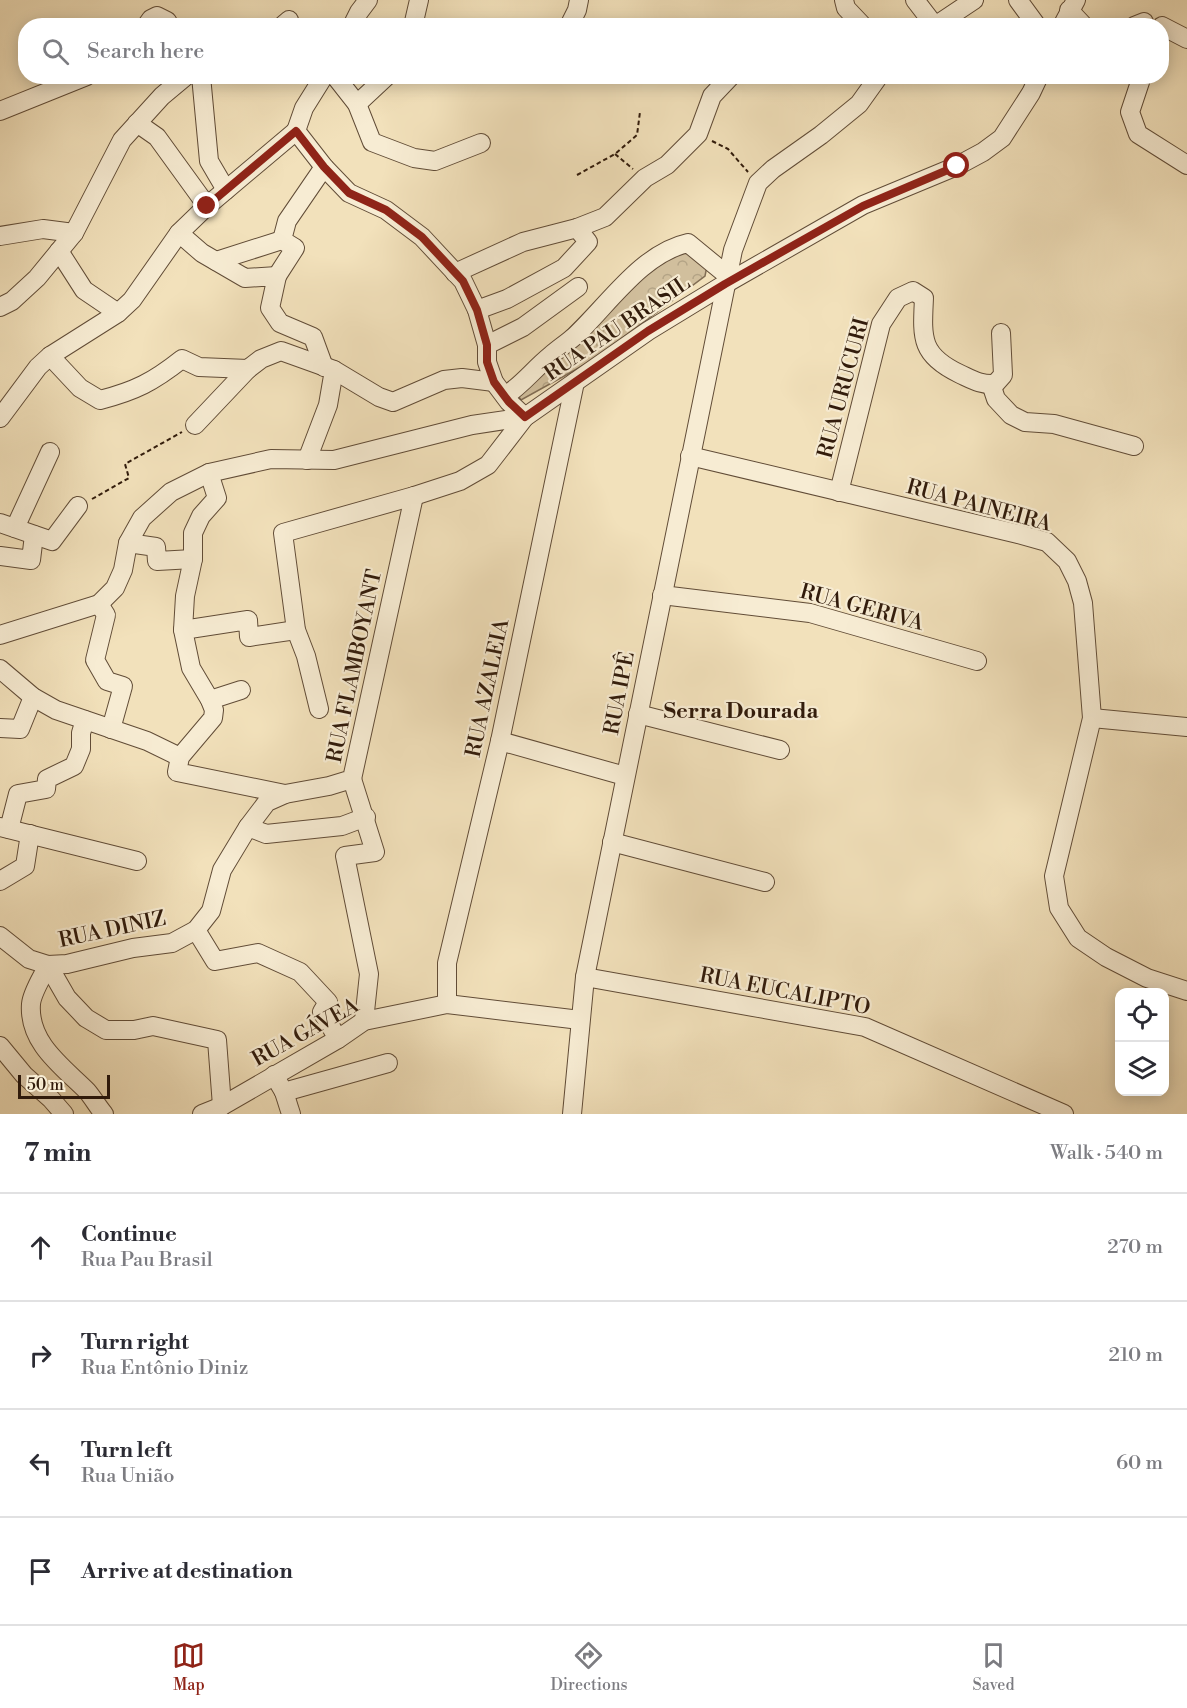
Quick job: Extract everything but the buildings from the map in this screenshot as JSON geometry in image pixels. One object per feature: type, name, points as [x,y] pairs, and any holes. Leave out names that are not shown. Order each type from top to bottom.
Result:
[{"type":"street","points":[[356,18],[368,0]]},
{"type":"street","points":[[414,18],[419,0]]},
{"type":"street","points":[[572,18],[579,0]]},
{"type":"street","points":[[844,0],[846,8],[855,18]]},
{"type":"street","points":[[915,0],[929,18]]},
{"type":"street","points":[[947,18],[974,0]]},
{"type":"street","points":[[1018,0],[1031,18]]},
{"type":"street","points":[[1169,32],[1187,39]]},
{"type":"street","points":[[0,111],[67,84]]},
{"type":"street","points":[[0,307],[12,301],[37,278],[75,233],[122,140],[162,96],[176,84]]},
{"type":"street","points":[[202,84],[209,161],[226,190]]},
{"type":"street","points":[[0,416],[38,367],[50,356],[118,313],[132,300],[179,233],[207,206],[296,131],[304,108],[319,84]]},
{"type":"street","points":[[341,84],[357,104],[372,142],[414,158],[435,161],[481,143]]},
{"type":"street","points":[[357,104],[378,84]]},
{"type":"street","points":[[455,273],[523,242],[576,228],[605,217],[645,178],[668,165],[698,134],[712,96],[723,84]]},
{"type":"street","points":[[758,183],[859,104],[873,84]]},
{"type":"street","name":"RUA PAU BRASIL","points":[[296,630],[283,533],[460,481],[488,465],[525,417],[726,279],[863,206],[957,166],[983,152],[1002,138],[1035,84]]},
{"type":"street","points":[[1139,84],[1130,112],[1138,135],[1187,165]]},
{"type":"street","points":[[138,123],[157,137],[207,206]]},
{"type":"street","points":[[296,131],[324,167],[349,193],[386,210],[422,237],[463,281],[477,310],[487,345],[487,362],[494,382],[525,417]]},
{"type":"street","points":[[282,240],[287,220],[324,167]]},
{"type":"street","name":"RUA IPÊ","points":[[572,1114],[585,977],[625,776],[726,279],[733,250],[758,183]]},
{"type":"street","points":[[477,310],[507,299],[564,268],[588,242],[576,228]]},
{"type":"street","points":[[0,236],[43,229],[75,233]]},
{"type":"street","points":[[179,233],[202,253],[245,278],[277,276]]},
{"type":"street","points":[[216,261],[282,240],[295,248],[277,276],[270,308],[280,323],[313,338],[329,369],[328,405],[307,460]]},
{"type":"street","points":[[505,396],[518,388],[548,357],[575,336],[634,275],[672,247],[688,243],[726,279]]},
{"type":"street","points":[[59,251],[84,290],[118,313]]},
{"type":"street","points":[[487,345],[523,327],[578,287]]},
{"type":"street","name":"RUA URUCURI","points":[[838,492],[881,324],[898,298],[913,291],[924,298],[925,342],[931,355],[947,368],[983,385],[991,384]]},
{"type":"street","points":[[1002,333],[1003,375],[995,384],[991,384],[996,399],[1011,415],[1024,422],[1054,424],[1134,446]]},
{"type":"street","points":[[195,425],[248,369],[261,359],[281,351],[329,369],[379,397],[393,402],[444,380],[462,378],[494,382]]},
{"type":"street","points":[[50,356],[80,388],[100,400],[129,392],[158,378],[182,359],[199,367],[248,369]]},
{"type":"street","name":"RUA AZALEIA","points":[[447,1004],[447,963],[500,741],[575,382]]},
{"type":"street","points":[[0,635],[99,604],[115,588],[123,570],[128,543],[142,518],[171,492],[209,473],[271,459],[334,460],[472,425],[525,417]]},
{"type":"street","points":[[50,452],[7,525],[52,541],[78,506]]},
{"type":"street","name":"RUA PAINEIRA","points":[[690,456],[1047,542],[1067,561],[1077,581],[1083,603],[1092,718],[1054,876],[1059,908],[1078,938],[1106,957],[1147,978],[1187,991]]},
{"type":"street","points":[[209,473],[217,498],[201,516],[194,533],[193,559],[185,596],[183,630],[191,668],[210,700],[213,717],[180,757],[177,772],[285,794]]},
{"type":"street","name":"RUA FLAMBOYANT","points":[[285,794],[329,786],[352,779],[414,496]]},
{"type":"street","points":[[0,556],[31,560],[34,535]]},
{"type":"street","points":[[128,543],[156,547],[157,561],[193,559]]},
{"type":"street","name":"RUA GERIVA","points":[[662,595],[810,613],[977,661]]},
{"type":"street","points":[[99,604],[106,615],[95,660],[107,681],[123,686],[111,729]]},
{"type":"street","points":[[183,630],[248,620],[249,637],[296,630],[306,656],[319,709]]},
{"type":"street","points":[[0,669],[33,697],[56,710],[147,741],[180,757]]},
{"type":"street","points":[[210,700],[241,690]]},
{"type":"street","points":[[0,728],[20,729],[33,697]]},
{"type":"street","points":[[638,714],[780,750]]},
{"type":"street","points":[[1092,718],[1187,728]]},
{"type":"street","points":[[86,720],[81,733],[81,749],[74,766],[47,779],[46,789],[18,794],[4,828],[137,861]]},
{"type":"street","points":[[500,741],[625,776]]},
{"type":"street","points":[[352,779],[366,817],[375,852],[345,856],[369,974],[364,1021]]},
{"type":"street","name":"RUA DINIZ","points":[[48,965],[67,964],[133,948],[172,943],[196,930],[211,911],[222,870],[248,827],[267,802],[285,794]]},
{"type":"street","points":[[248,827],[266,834],[342,826],[366,817]]},
{"type":"street","points":[[0,881],[25,866],[30,834]]},
{"type":"street","points":[[612,842],[765,882]]},
{"type":"street","points":[[196,930],[215,961],[258,953],[300,972],[328,1002],[322,1012],[338,1039]]},
{"type":"street","points":[[0,936],[29,959],[48,965],[67,998],[86,1018],[106,1030],[134,1030],[153,1026],[217,1040],[222,1106]]},
{"type":"street","points":[[48,965],[31,1002],[33,1025],[46,1052],[88,1092],[104,1114]]},
{"type":"street","name":"RUA EUCALIPTO","points":[[585,977],[865,1027],[1042,1108],[1064,1114]]},
{"type":"street","name":"RUA GÁVEA","points":[[202,1114],[222,1106],[338,1039],[364,1021],[447,1004],[580,1020]]},
{"type":"street","points":[[0,1046],[24,1075],[64,1114]]},
{"type":"street","points":[[284,1092],[388,1063]]},
{"type":"street","points":[[274,1075],[284,1092],[291,1114]]},
{"type":"path","points":[[577,175],[615,154],[637,135],[640,112]]},
{"type":"path","points":[[698,134],[728,149],[758,183]]},
{"type":"path","points":[[615,154],[645,178]]},
{"type":"path","points":[[78,506],[129,477],[125,464],[195,425]]},
{"type":"green space","points":[[670,240],[709,256],[705,276],[593,360],[521,400],[512,386],[635,262]]},
{"type":"district","name":"Serra Dourada","points":[[741,710]]},
{"type":"route","points":[[207,206],[296,131],[324,167],[349,193],[386,210],[422,237],[463,281],[477,310],[487,345],[487,362],[494,382],[509,402],[525,417],[648,331],[725,284],[863,206],[957,166]]}]
